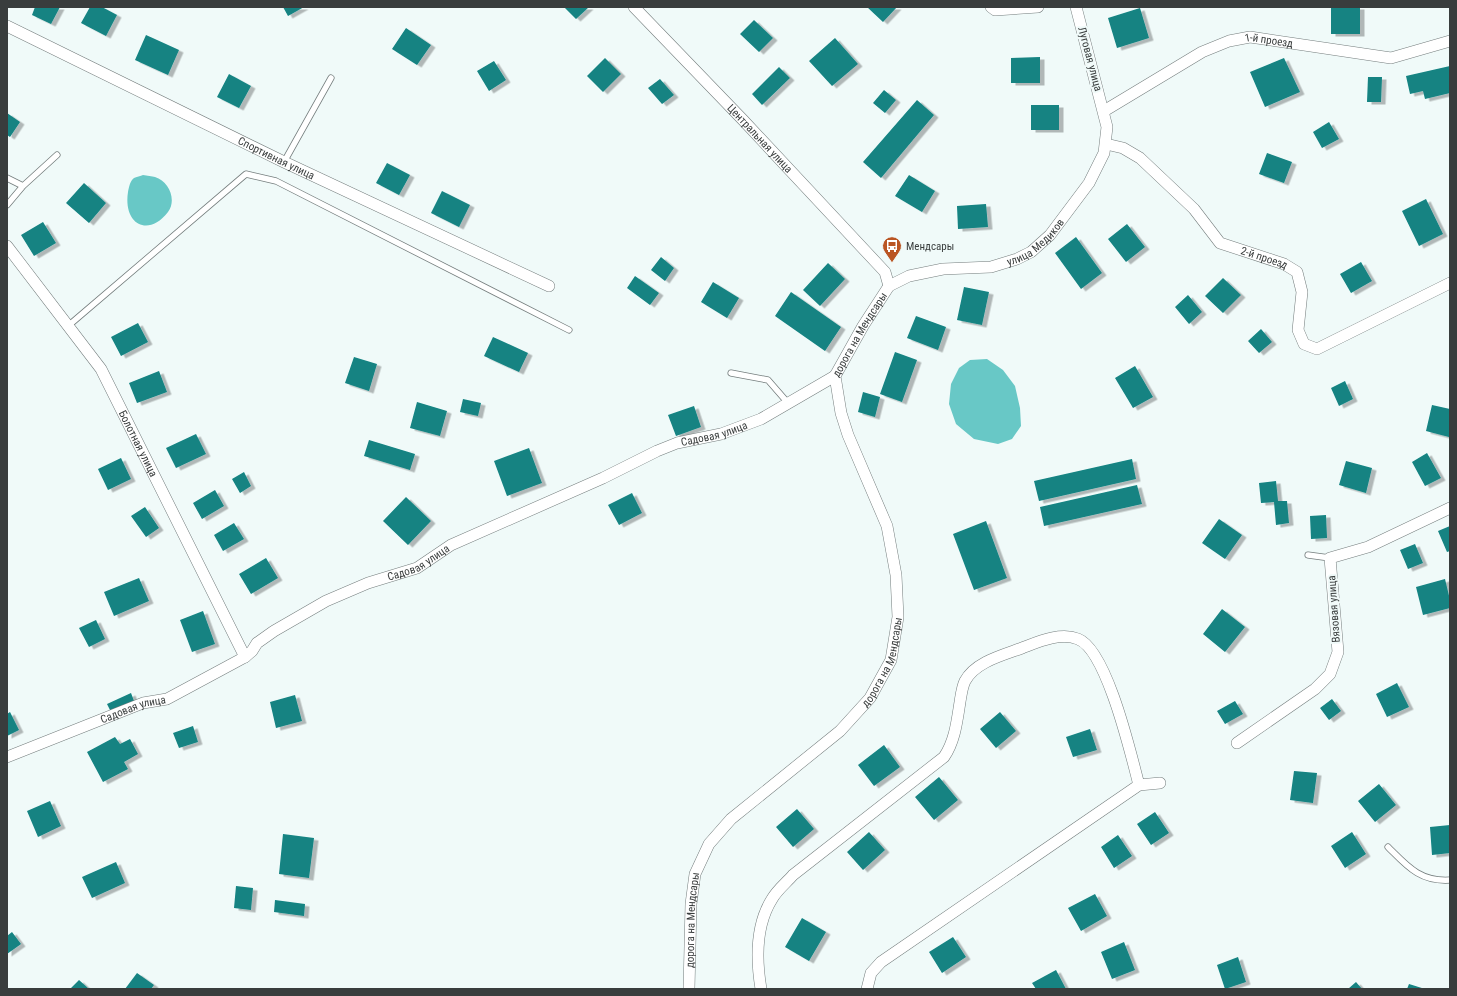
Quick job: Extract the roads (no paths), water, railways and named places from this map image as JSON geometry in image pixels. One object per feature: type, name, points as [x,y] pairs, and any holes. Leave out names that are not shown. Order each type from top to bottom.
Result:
[{"type":"street","name":"Центральная улица","points":[[634,7],[743,120],[885,272],[889,286]]},
{"type":"street","points":[[991,7],[995,10],[1038,7]]},
{"type":"street","name":"Луговая улица","points":[[1076,7],[1104,111]]},
{"type":"street","name":"Спортивная улица","points":[[7,26],[284,162],[549,286]]},
{"type":"street","name":"1-й проезд","points":[[1104,111],[1202,52],[1229,41],[1250,37],[1391,58],[1450,40]]},
{"type":"street","name":"улица Медиков","points":[[889,286],[909,276],[943,269],[978,268],[1004,264],[1031,252],[1050,235],[1089,183],[1104,153],[1106,144],[1107,127],[1104,111]]},
{"type":"street","name":"2-й проезд","points":[[1106,144],[1123,148],[1140,158],[1194,209],[1220,243],[1284,264],[1297,272],[1302,292],[1298,330],[1304,344],[1318,349],[1450,283]]},
{"type":"street","name":"Болотная улица","points":[[7,246],[101,369],[244,657]]},
{"type":"street","name":"дорога на Мендсары","points":[[690,989],[691,904],[695,874],[709,844],[731,819],[840,732],[870,698],[891,660],[898,617],[896,575],[887,526],[848,435],[841,413],[835,376],[863,326],[889,286]]},
{"type":"street","name":"Садовая улица","points":[[7,757],[143,703],[167,699],[244,657],[252,651],[257,643],[274,631],[326,601],[368,583],[417,568],[451,545],[602,478],[657,451],[677,443],[721,434],[761,419],[835,376]]},
{"type":"street","points":[[1330,558],[1368,547],[1450,508]]},
{"type":"street","name":"Вязовая улица","points":[[1237,743],[1314,689],[1330,674],[1338,652],[1330,558]]},
{"type":"street","points":[[761,989],[758,970],[759,931],[772,898],[793,876],[944,757],[950,748],[955,731],[965,681],[973,671],[995,658],[1044,640],[1065,637],[1078,639],[1088,646],[1096,659],[1122,717],[1139,785]]},
{"type":"street","points":[[867,989],[871,972],[881,962],[1139,785],[1160,783]]},
{"type":"lane","points":[[284,162],[331,78]]},
{"type":"lane","points":[[7,205],[23,186],[57,155]]},
{"type":"lane","points":[[68,326],[246,174],[276,181],[569,330]]},
{"type":"lane","points":[[7,178],[23,186]]},
{"type":"lane","points":[[731,373],[768,380],[788,404]]},
{"type":"lane","points":[[1308,555],[1330,558]]},
{"type":"lane","points":[[1388,847],[1411,870],[1438,881],[1450,880]]},
{"type":"water","points":[[143,175],[160,179],[164,182],[172,197],[171,207],[168,212],[160,220],[145,226],[139,224],[133,219],[129,212],[127,203],[130,184],[134,178]]},
{"type":"water","points":[[987,359],[1003,370],[1015,386],[1020,408],[1021,426],[1012,439],[998,444],[974,439],[956,424],[949,404],[951,384],[959,368],[970,360]]},
{"type":"place","name":"Мендсары","points":[[892,263]]}]
